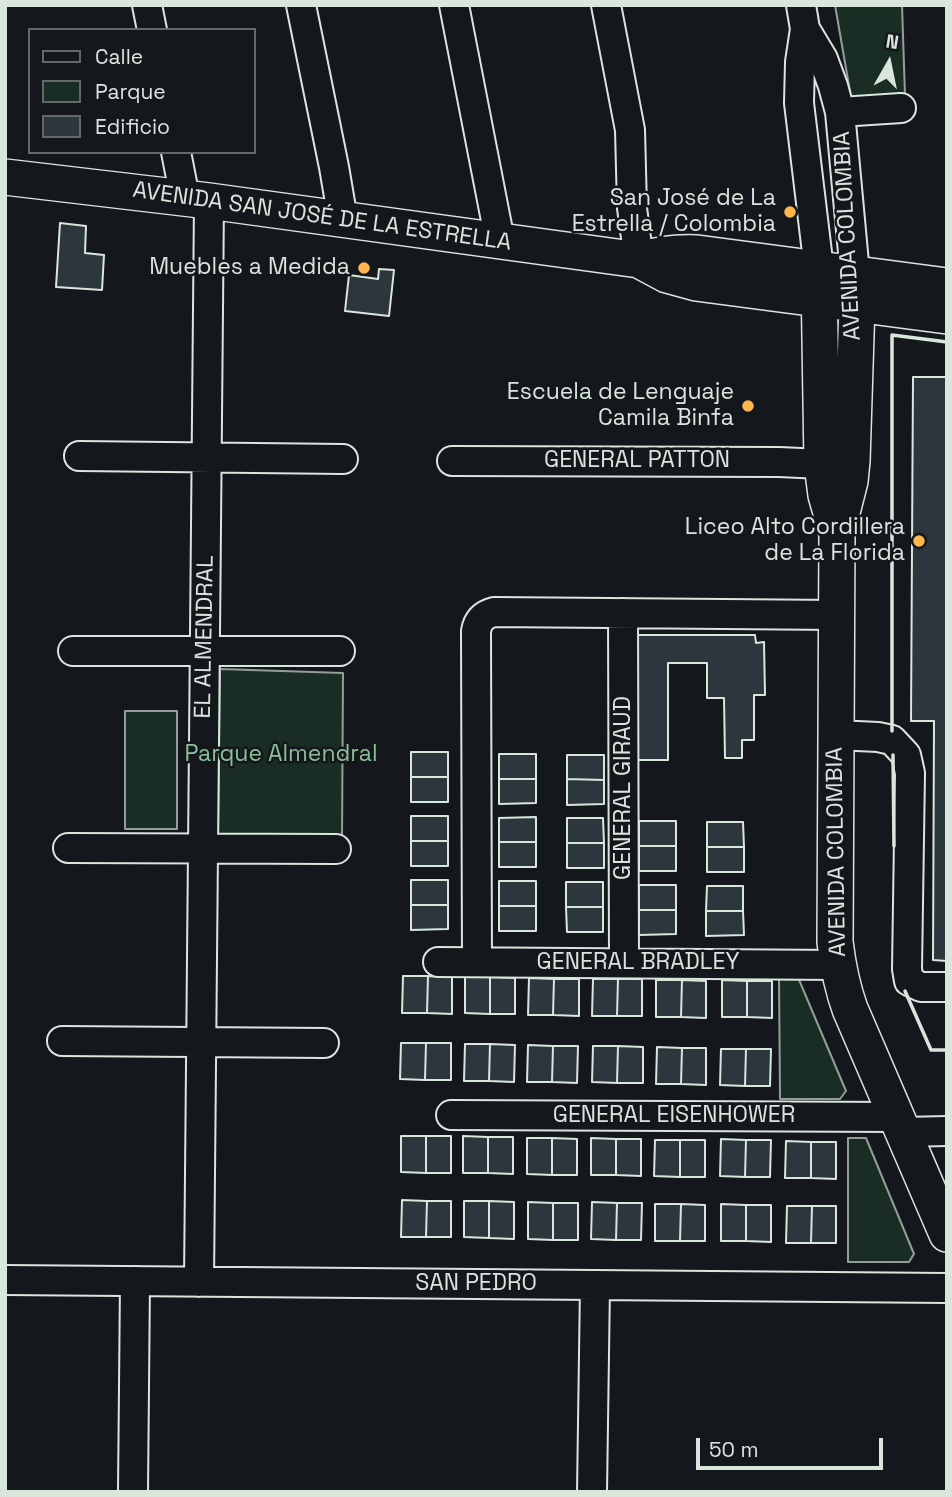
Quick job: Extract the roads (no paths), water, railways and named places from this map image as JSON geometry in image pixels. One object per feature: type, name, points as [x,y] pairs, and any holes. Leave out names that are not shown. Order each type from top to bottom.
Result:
[{"type":"main road","name":"AVENIDA SAN JOSÉ DE LA ESTRELLA","points":[[5,177],[197,200],[639,260],[657,254],[686,253],[819,284],[856,289],[947,316]]},
{"type":"main road","name":"AVENIDA COLOMBIA","points":[[819,284],[822,464],[826,495],[837,533]]},
{"type":"main road","name":"AVENIDA SAN JOSÉ DE LA ESTRELLA","points":[[856,289],[947,286]]},
{"type":"main road","name":"AVENIDA COLOMBIA","points":[[856,289],[852,461],[850,481],[837,533],[835,921],[838,965],[850,1009],[947,1234]]},
{"type":"street","points":[[147,5],[152,28]]},
{"type":"street","points":[[301,5],[343,220]]},
{"type":"street","points":[[454,5],[500,241]]},
{"type":"street","points":[[606,5],[630,130],[631,197],[639,260]]},
{"type":"street","name":"AVENIDA COLOMBIA","points":[[803,17],[823,59],[840,112],[856,289]]},
{"type":"street","name":"AVENIDA COLOMBIA","points":[[803,17],[800,103],[819,284]]},
{"type":"street","points":[[840,112],[901,108]]},
{"type":"street","name":"EL ALMENDRAL","points":[[177,154],[197,200],[207,457],[199,1282]]},
{"type":"street","points":[[79,456],[343,459]]},
{"type":"street","name":"GENERAL PATTON","points":[[452,461],[822,464]]},
{"type":"street","points":[[477,962],[476,631],[481,618],[494,612],[837,615]]},
{"type":"street","name":"GENERAL GIRAUD","points":[[623,613],[624,963]]},
{"type":"street","points":[[73,651],[340,651]]},
{"type":"street","points":[[836,735],[892,740],[906,755],[910,773],[907,915],[909,981],[920,987],[947,987]]},
{"type":"street","points":[[68,848],[336,849]]},
{"type":"street","name":"GENERAL BRADLEY","points":[[438,962],[838,965]]},
{"type":"street","points":[[62,1041],[324,1044]]},
{"type":"street","name":"GENERAL EISENHOWER","points":[[451,1115],[900,1124],[947,1131]]},
{"type":"street","name":"SAN PEDRO","points":[[5,1280],[947,1288]]},
{"type":"street","points":[[133,1492],[135,1281]]},
{"type":"street","points":[[592,1492],[595,1286]]},
{"type":"place","name":"San José de La Estrella / Colombia","points":[[790,212]]},
{"type":"place","name":"Muebles a Medida","points":[[364,268]]},
{"type":"place","name":"Escuela de Lenguaje Camila Binfa","points":[[748,406]]},
{"type":"place","name":"Liceo Alto Cordillera de La Florida","points":[[919,541]]},
{"type":"park label","name":"Parque Almendral","points":[[281,755]]}]
